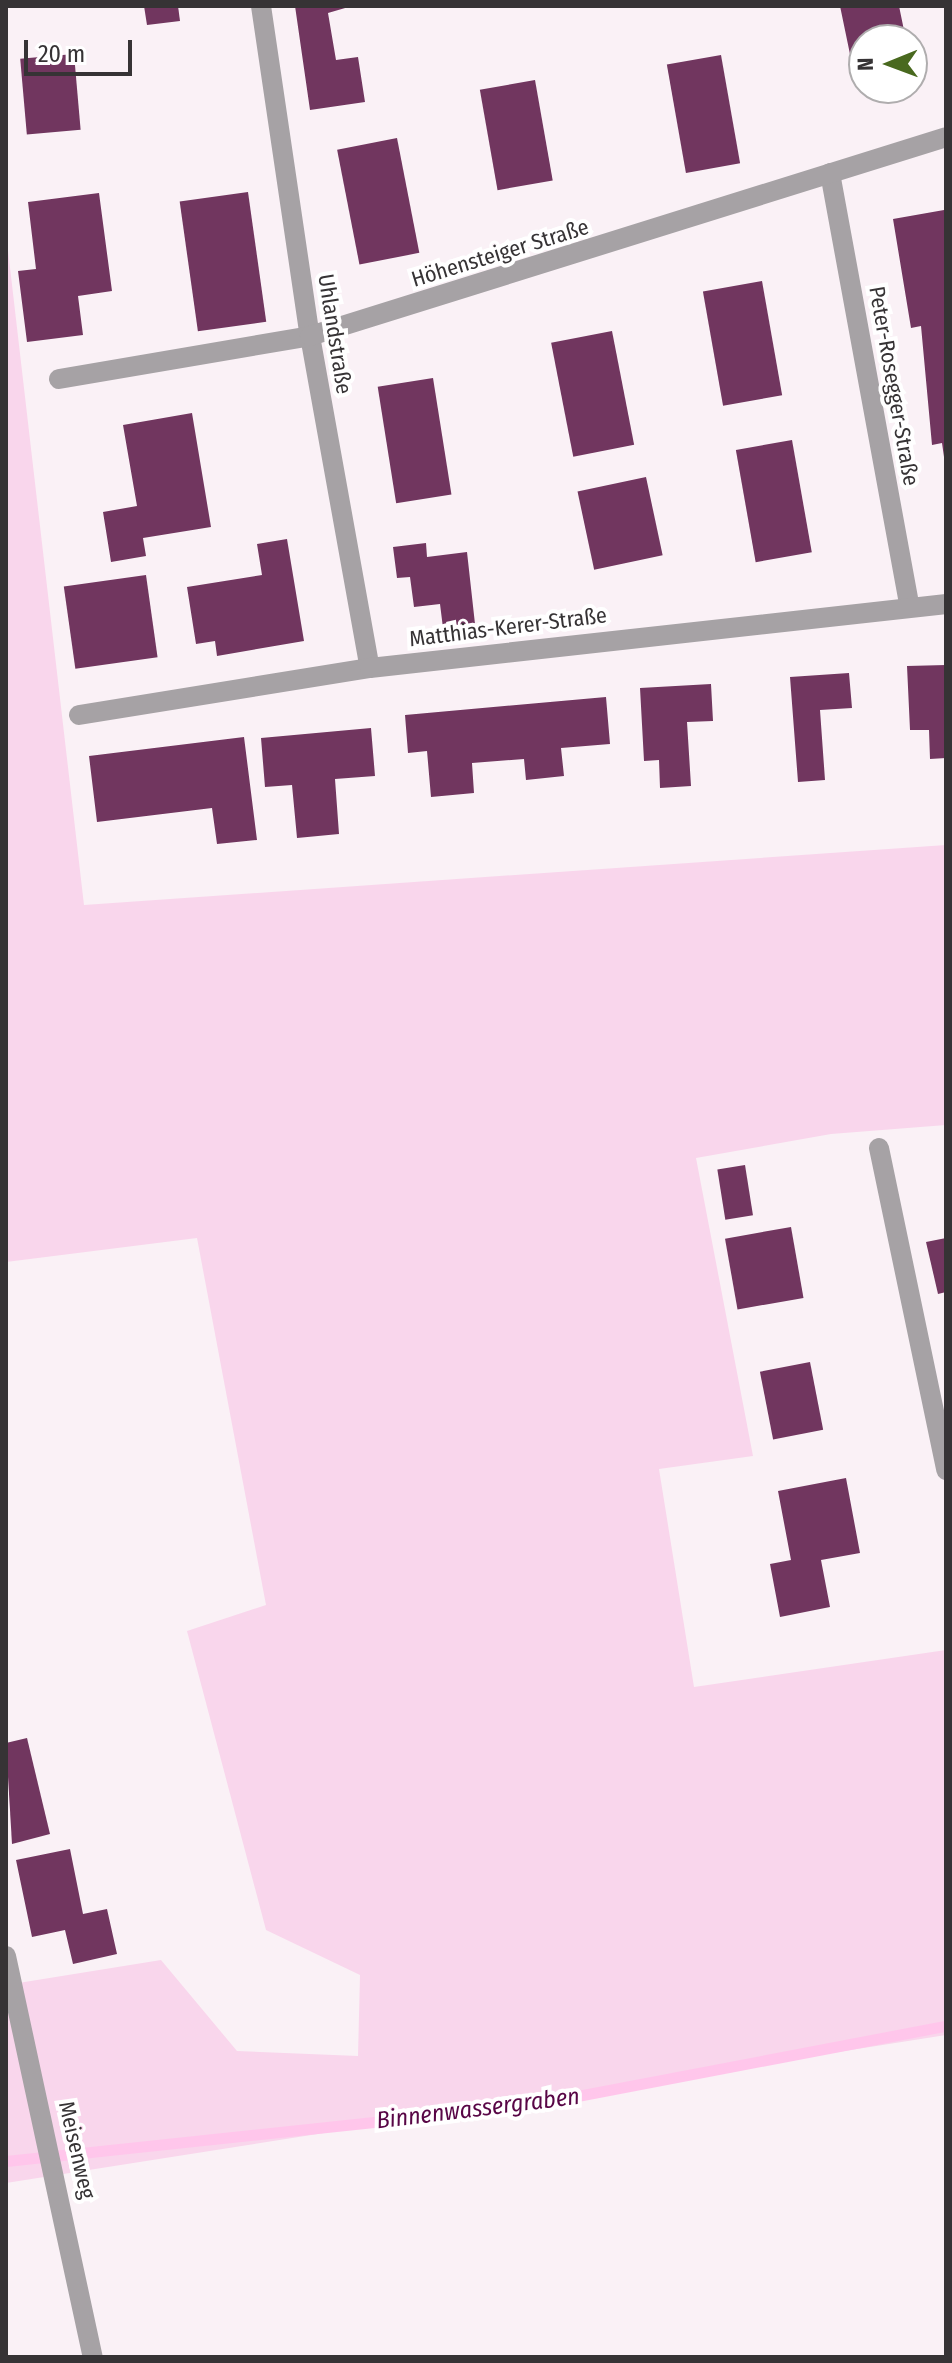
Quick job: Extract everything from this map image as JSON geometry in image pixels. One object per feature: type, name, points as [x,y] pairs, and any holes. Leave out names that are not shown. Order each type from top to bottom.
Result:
[{"type":"street","name":"Uhlandstraße","points":[[261,6],[310,336],[370,668]]},
{"type":"street","name":"Höhensteiger Straße","points":[[59,379],[310,336],[946,137]]},
{"type":"street","name":"Peter-Rosegger-Straße","points":[[830,173],[910,607]]},
{"type":"street","name":"Matthias-Kerer-Straße","points":[[79,715],[370,668],[946,604]]},
{"type":"street","points":[[879,1148],[946,1470]]},
{"type":"street","name":"Meisenweg","points":[[6,1956],[65,2208],[93,2357]]},
{"type":"shaded area","points":[[6,233],[84,905],[946,845],[946,1125],[831,1134],[696,1158],[753,1456],[659,1469],[694,1687],[946,1650],[946,2035],[6,2183],[6,1985],[161,1960],[237,2051],[358,2056],[360,1975],[266,1930],[187,1631],[266,1605],[197,1238],[6,1262]]},
{"type":"building","points":[[144,6],[178,6],[180,21],[147,25]]},
{"type":"building","points":[[295,6],[352,6],[328,13],[336,60],[358,57],[365,102],[310,110]]},
{"type":"building","points":[[840,6],[899,6],[903,24],[848,24],[848,45]]},
{"type":"building","points":[[74,54],[81,130],[27,134],[20,59]]},
{"type":"building","points":[[721,55],[740,163],[686,173],[667,65]]},
{"type":"building","points":[[535,80],[553,180],[498,190],[480,90]]},
{"type":"building","points":[[397,138],[419,253],[359,264],[337,150]]},
{"type":"building","points":[[248,192],[266,322],[198,331],[180,202]]},
{"type":"building","points":[[99,193],[112,291],[78,296],[83,335],[27,342],[18,271],[36,269],[28,202]]},
{"type":"building","points":[[944,210],[944,457],[942,443],[932,445],[921,326],[911,328],[893,219]]},
{"type":"building","points":[[762,281],[782,395],[723,406],[703,291]]},
{"type":"building","points":[[612,331],[634,445],[573,457],[551,343]]},
{"type":"building","points":[[433,378],[451,495],[396,503],[378,387]]},
{"type":"building","points":[[192,413],[211,527],[143,538],[146,556],[111,562],[103,512],[137,506],[123,425]]},
{"type":"building","points":[[792,440],[812,552],[756,562],[736,450]]},
{"type":"building","points":[[646,477],[663,555],[594,570],[578,492]]},
{"type":"building","points":[[287,539],[304,641],[217,656],[215,641],[196,644],[187,587],[262,575],[257,544]]},
{"type":"building","points":[[426,543],[427,557],[467,552],[476,633],[444,636],[440,604],[414,607],[410,577],[397,578],[393,547]]},
{"type":"building","points":[[146,575],[158,657],[75,669],[64,587]]},
{"type":"building","points":[[946,665],[946,758],[930,759],[929,730],[910,730],[907,666]]},
{"type":"building","points":[[849,673],[852,708],[820,710],[825,780],[798,782],[790,677]]},
{"type":"building","points":[[711,684],[713,721],[687,722],[691,786],[660,788],[659,760],[644,761],[640,688]]},
{"type":"building","points":[[606,697],[610,744],[561,748],[564,776],[526,780],[524,759],[472,763],[474,793],[431,797],[427,751],[408,753],[405,715]]},
{"type":"building","points":[[371,728],[375,776],[335,779],[339,834],[297,838],[292,785],[265,787],[261,738]]},
{"type":"building","points":[[244,737],[257,840],[217,844],[212,808],[97,822],[89,756]]},
{"type":"building","points":[[745,1165],[753,1215],[725,1220],[717,1169]]},
{"type":"building","points":[[791,1227],[804,1298],[738,1310],[725,1239]]},
{"type":"building","points":[[946,1238],[946,1292],[938,1294],[926,1242]]},
{"type":"building","points":[[810,1362],[823,1430],[773,1439],[760,1372]]},
{"type":"building","points":[[846,1478],[860,1553],[821,1560],[830,1607],[780,1617],[770,1564],[791,1560],[778,1491]]},
{"type":"building","points":[[27,1738],[50,1834],[12,1844],[6,1743]]},
{"type":"building","points":[[70,1849],[83,1914],[107,1909],[117,1954],[73,1964],[65,1930],[32,1937],[16,1860]]},
{"type":"waterway","name":"Binnenwassergraben","points":[[6,2161],[525,2106],[946,2026]]}]
